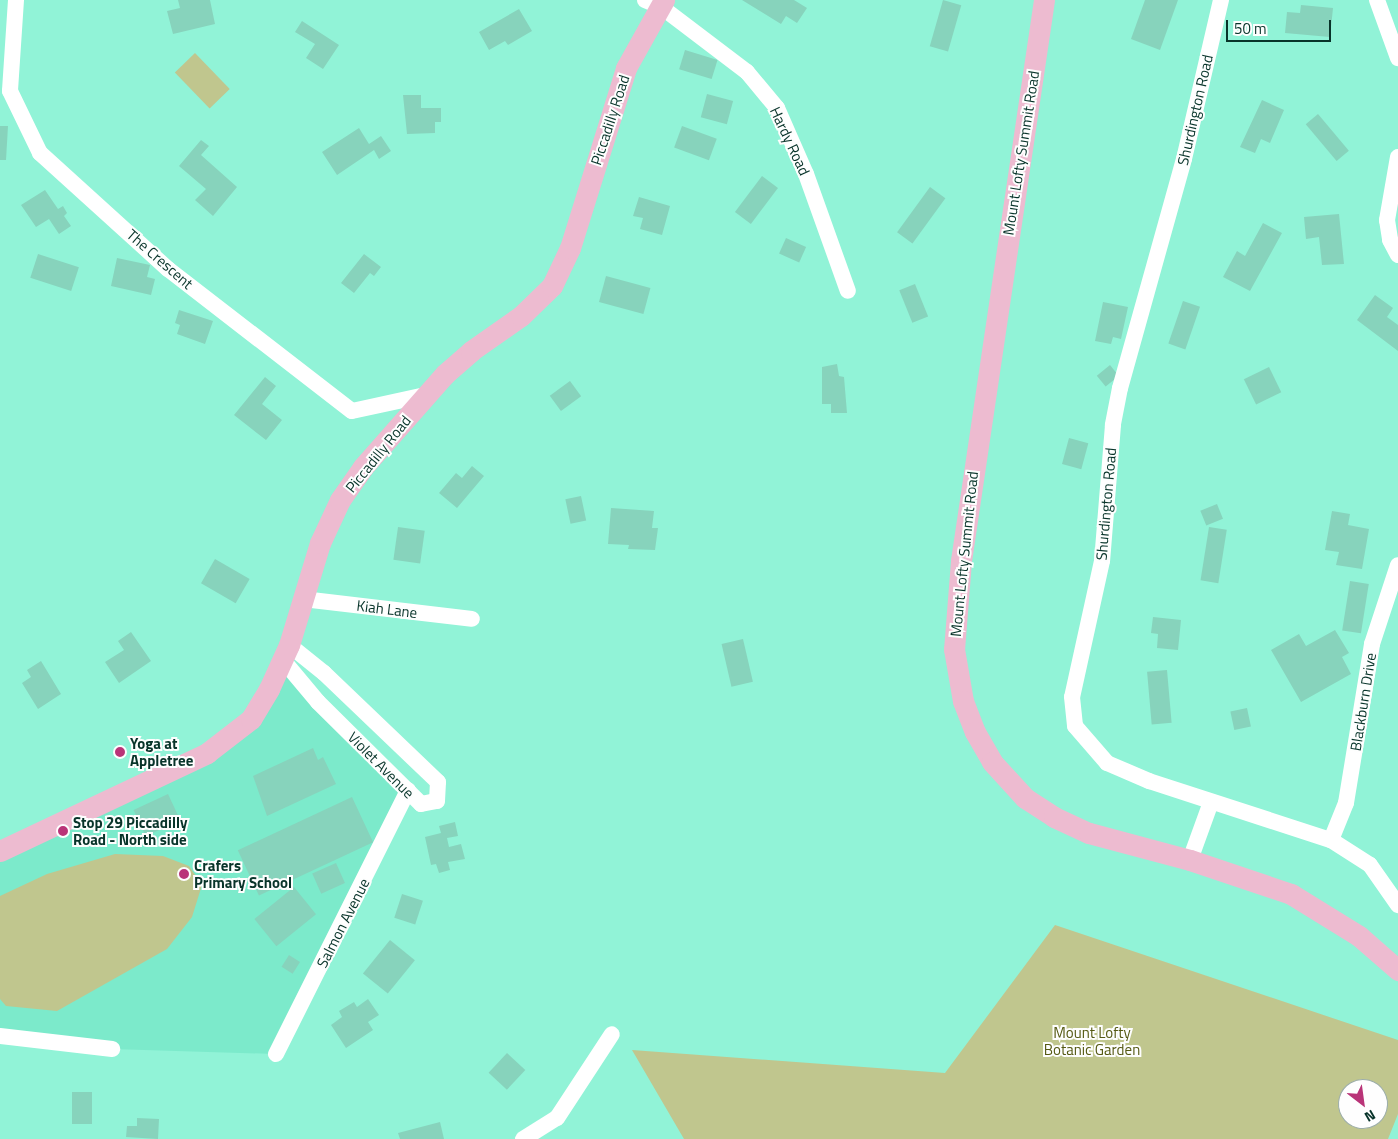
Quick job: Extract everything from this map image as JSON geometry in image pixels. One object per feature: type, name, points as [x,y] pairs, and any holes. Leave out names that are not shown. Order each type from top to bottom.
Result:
[{"type":"main road","name":"Mount Lofty Summit Road","points":[[1044,0],[961,561],[954,649],[963,701],[975,732],[992,762],[1025,798],[1054,817],[1089,833],[1190,860],[1291,894],[1359,936],[1398,970]]},
{"type":"main road","name":"Piccadilly Road","points":[[0,851],[207,753],[251,718],[286,652],[320,543],[340,500],[363,467],[426,396],[471,351],[521,316],[552,286],[570,248],[626,68],[656,2]]},
{"type":"street","name":"The Crescent","points":[[16,0],[10,91],[40,152],[168,269],[352,411],[426,396]]},
{"type":"street","name":"Shurdington Road","points":[[1221,0],[1184,159],[1120,388],[1113,425],[1102,561],[1072,697],[1075,726],[1107,763],[1211,802],[1331,840],[1370,865],[1398,905]]},
{"type":"street","points":[[1377,0],[1398,58]]},
{"type":"street","name":"Hardy Road","points":[[656,2],[747,72],[777,108],[806,174],[848,290]]},
{"type":"street","points":[[1398,157],[1387,220],[1390,240],[1398,255]]},
{"type":"street","name":"Blackburn Drive","points":[[1331,840],[1346,803],[1372,644],[1398,566]]},
{"type":"street","name":"Kiah Lane","points":[[303,600],[472,619]]},
{"type":"street","name":"Violet Avenue","points":[[286,652],[324,674],[438,782],[437,801],[421,804],[318,702],[286,652]]},
{"type":"street","name":"Salmon Avenue","points":[[276,1054],[408,790]]},
{"type":"street","points":[[1190,860],[1211,802]]},
{"type":"street","points":[[523,1139],[557,1118],[612,1034]]},
{"type":"street","points":[[0,1036],[112,1050]]},
{"type":"shaded area","name":"Crafers Primary School","points":[[282,659],[408,790],[276,1054],[112,1049],[0,1036],[0,851],[222,743]]},
{"type":"green space","points":[[195,53],[230,89],[210,108],[175,72]]},
{"type":"green space","points":[[115,854],[163,856],[189,866],[202,885],[192,917],[167,949],[57,1011],[6,1006],[0,999],[0,896],[47,874]]},
{"type":"green space","name":"Mount Lofty Botanic Garden","points":[[1055,925],[1398,1040],[1398,1114],[1388,1139],[684,1139],[632,1050],[945,1073]]},
{"type":"building","points":[[178,0],[210,0],[215,24],[173,34],[167,11],[180,8]]},
{"type":"building","points":[[742,0],[794,0],[807,8],[797,23],[786,16],[781,24]]},
{"type":"building","points":[[943,0],[961,5],[948,51],[930,46]]},
{"type":"building","points":[[1145,0],[1178,0],[1160,50],[1131,39]]},
{"type":"building","points":[[1301,5],[1333,8],[1330,37],[1285,33],[1287,12],[1300,13]]},
{"type":"building","points":[[519,9],[532,31],[508,45],[505,41],[489,50],[479,32]]},
{"type":"building","points":[[302,21],[339,45],[323,69],[306,58],[315,44],[295,32]]},
{"type":"building","points":[[685,50],[718,60],[712,79],[679,69]]},
{"type":"building","points":[[707,94],[733,101],[727,124],[701,117]]},
{"type":"building","points":[[403,95],[421,95],[421,108],[441,108],[441,122],[435,122],[435,133],[407,134]]},
{"type":"building","points":[[1262,100],[1284,110],[1270,143],[1261,139],[1255,153],[1240,147]]},
{"type":"building","points":[[1318,114],[1349,151],[1337,161],[1306,124]]},
{"type":"building","points":[[0,126],[8,126],[6,160],[0,160]]},
{"type":"building","points":[[682,126],[717,139],[709,160],[674,148]]},
{"type":"building","points":[[359,128],[369,144],[381,136],[391,151],[379,159],[374,150],[337,175],[322,152]]},
{"type":"building","points":[[201,140],[209,146],[201,155],[237,187],[213,216],[195,200],[206,189],[179,166]]},
{"type":"building","points":[[762,176],[778,188],[751,224],[735,212]]},
{"type":"building","points":[[930,187],[945,198],[912,243],[897,232]]},
{"type":"building","points":[[45,190],[58,209],[63,206],[67,213],[64,216],[71,226],[59,234],[49,219],[36,227],[21,205]]},
{"type":"building","points":[[639,197],[670,206],[662,235],[640,229],[643,218],[633,216]]},
{"type":"building","points":[[1339,214],[1344,264],[1322,265],[1319,237],[1306,239],[1304,217]]},
{"type":"building","points":[[1263,223],[1282,233],[1250,291],[1223,277],[1237,251],[1245,256]]},
{"type":"building","points":[[786,238],[806,247],[799,262],[779,254]]},
{"type":"building","points":[[38,254],[79,267],[71,291],[30,278]]},
{"type":"building","points":[[364,254],[381,267],[374,276],[370,273],[354,293],[341,283]]},
{"type":"building","points":[[117,258],[150,265],[147,277],[155,279],[151,295],[111,286]]},
{"type":"building","points":[[606,276],[650,288],[643,314],[599,302]]},
{"type":"building","points":[[915,284],[928,316],[912,323],[899,290]]},
{"type":"building","points":[[1375,295],[1393,308],[1387,317],[1398,325],[1398,351],[1357,320]]},
{"type":"building","points":[[1183,301],[1200,307],[1185,349],[1168,344]]},
{"type":"building","points":[[1103,302],[1128,307],[1121,339],[1113,337],[1111,344],[1095,341]]},
{"type":"building","points":[[179,310],[213,321],[205,344],[177,334],[180,325],[175,323]]},
{"type":"building","points":[[837,364],[839,376],[844,377],[847,413],[831,413],[831,404],[822,404],[822,367]]},
{"type":"building","points":[[1110,365],[1119,376],[1106,387],[1097,376]]},
{"type":"building","points":[[1269,367],[1281,392],[1256,404],[1244,379]]},
{"type":"building","points":[[265,377],[276,386],[262,404],[282,420],[266,440],[234,415]]},
{"type":"building","points":[[570,381],[581,396],[561,411],[550,396]]},
{"type":"building","points":[[1069,438],[1088,443],[1081,469],[1062,464]]},
{"type":"building","points":[[472,466],[484,476],[457,508],[439,493],[456,473],[462,478]]},
{"type":"building","points":[[581,496],[586,520],[571,524],[565,499]]},
{"type":"building","points":[[1217,504],[1223,519],[1206,526],[1200,511]]},
{"type":"building","points":[[611,508],[654,511],[652,528],[658,528],[655,550],[628,549],[629,545],[608,544]]},
{"type":"building","points":[[1332,511],[1350,514],[1348,525],[1369,529],[1362,569],[1336,565],[1339,552],[1325,550]]},
{"type":"building","points":[[398,527],[425,531],[420,563],[393,560]]},
{"type":"building","points":[[1209,527],[1227,530],[1218,583],[1201,580]]},
{"type":"building","points":[[215,559],[250,579],[236,603],[201,583]]},
{"type":"building","points":[[1350,581],[1369,584],[1361,633],[1342,630]]},
{"type":"building","points":[[1153,617],[1181,620],[1178,650],[1157,648],[1158,634],[1151,633]]},
{"type":"building","points":[[1335,630],[1349,653],[1342,657],[1351,674],[1301,702],[1271,650],[1299,634],[1306,646]]},
{"type":"building","points":[[131,632],[151,661],[119,683],[105,662],[124,650],[118,641]]},
{"type":"building","points":[[743,639],[753,682],[731,687],[722,644]]},
{"type":"building","points":[[41,661],[61,694],[38,709],[22,683],[31,677],[27,670]]},
{"type":"building","points":[[1167,670],[1172,723],[1152,725],[1147,672]]},
{"type":"building","points":[[1247,708],[1251,727],[1234,730],[1230,712]]},
{"type":"building","points":[[313,748],[318,760],[323,757],[336,784],[267,816],[253,776]]},
{"type":"building","points":[[168,794],[180,820],[146,836],[134,810]]},
{"type":"building","points":[[352,797],[373,842],[259,896],[238,850]]},
{"type":"building","points":[[455,822],[458,836],[447,838],[449,847],[461,844],[465,859],[448,862],[450,870],[439,873],[436,864],[431,865],[425,837],[441,833],[439,826]]},
{"type":"building","points":[[336,863],[345,883],[321,894],[312,874]]},
{"type":"building","points":[[294,887],[316,914],[276,946],[254,919]]},
{"type":"building","points":[[402,894],[423,901],[415,925],[394,918]]},
{"type":"building","points":[[390,940],[415,960],[388,994],[363,973]]},
{"type":"building","points":[[289,955],[300,962],[293,974],[282,967]]},
{"type":"building","points":[[368,999],[379,1015],[368,1022],[373,1030],[346,1048],[331,1025],[342,1017],[339,1011],[354,1002],[357,1007]]},
{"type":"building","points":[[507,1053],[525,1070],[507,1090],[489,1073]]},
{"type":"building","points":[[72,1092],[92,1092],[92,1124],[72,1124]]},
{"type":"building","points":[[137,1118],[159,1119],[158,1139],[126,1137],[127,1126],[137,1126]]},
{"type":"building","points":[[440,1122],[444,1139],[400,1139],[398,1133]]},
{"type":"place","name":"Yoga at Appletree","points":[[120,752]]},
{"type":"place","name":"Stop 29 Piccadilly Road - North side","points":[[63,831]]},
{"type":"place","name":"Crafers Primary School","points":[[184,874]]}]
